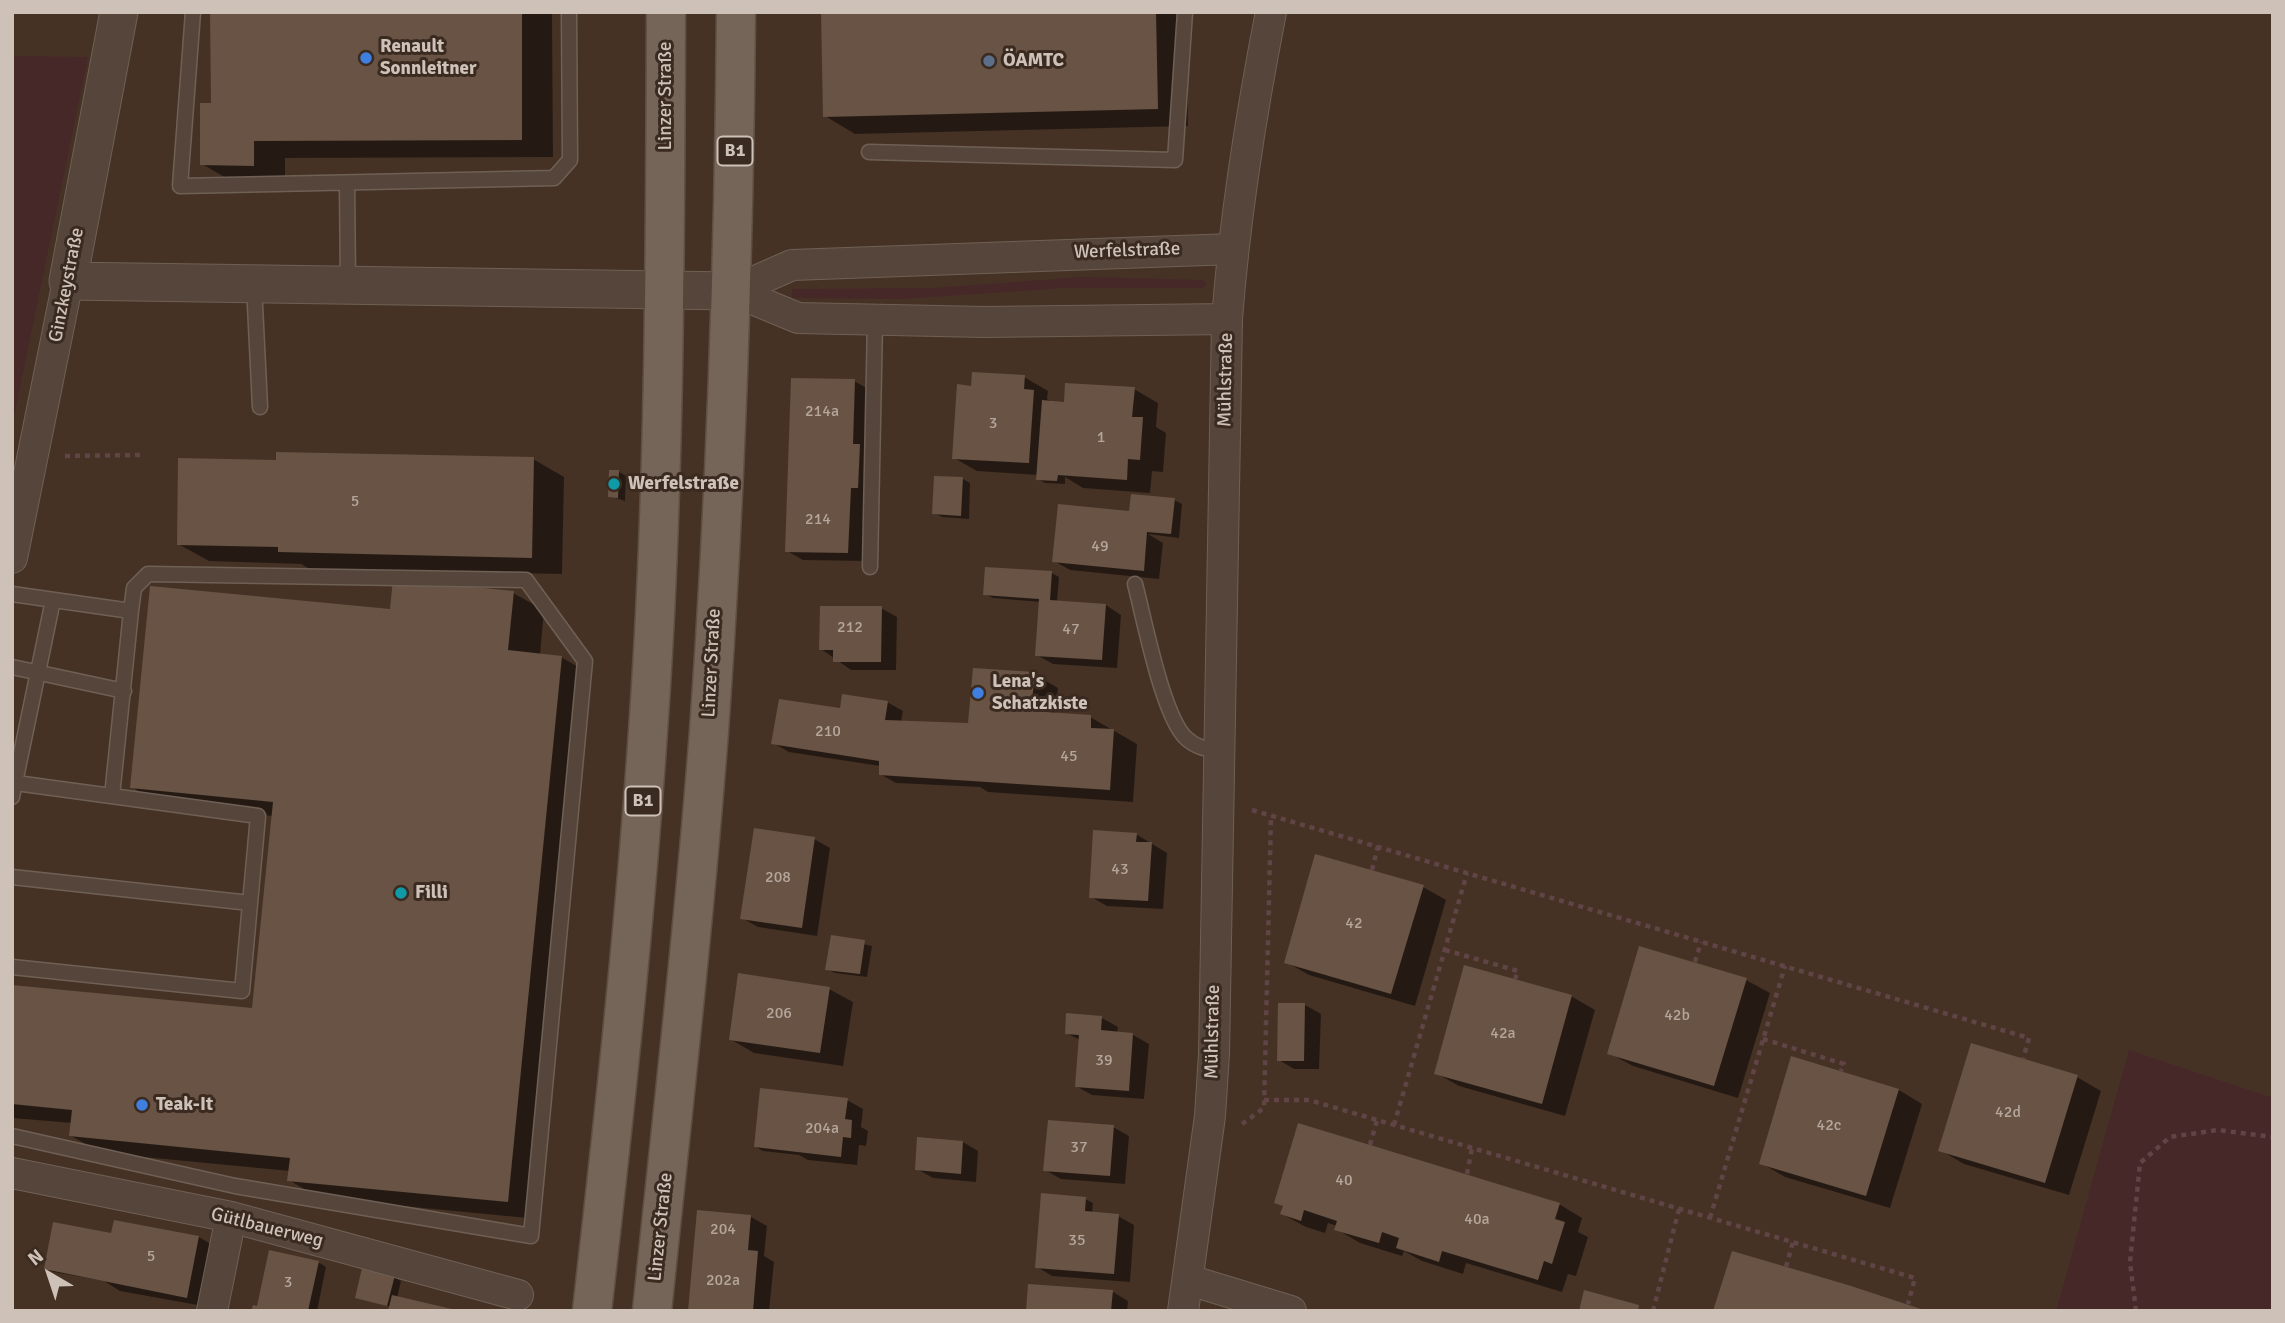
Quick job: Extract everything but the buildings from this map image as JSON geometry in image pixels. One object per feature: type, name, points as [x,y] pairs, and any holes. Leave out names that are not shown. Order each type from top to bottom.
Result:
[{"type":"main road","name":"Linzer Straße","points":[[592,1311],[624,1037],[648,729],[665,289],[666,12]]},
{"type":"main road","name":"Linzer Straße","points":[[652,1311],[674,1110],[709,732],[733,290],[736,12]]},
{"type":"street","name":"Ginzkeystraße","points":[[12,558],[119,12]]},
{"type":"street","name":"Mühlstraße","points":[[1183,1311],[1189,1280],[1213,1067],[1227,319],[1249,124],[1271,12]]},
{"type":"street","name":"Werfelstraße","points":[[733,290],[792,265],[1233,248]]},
{"type":"street","name":"Werfelstraße","points":[[68,281],[733,290],[798,317],[875,321],[1227,319]]},
{"type":"street","name":"Gütlbauerweg","points":[[12,1173],[231,1217],[518,1295]]},
{"type":"street","points":[[212,1311],[231,1217]]},
{"type":"street","points":[[1189,1280],[1291,1311]]},
{"type":"lane","points":[[193,12],[180,186],[554,178],[570,160],[569,12]]},
{"type":"lane","points":[[869,152],[1175,160],[1185,12]]},
{"type":"lane","points":[[347,183],[348,286]]},
{"type":"lane","points":[[254,285],[260,407]]},
{"type":"lane","points":[[870,567],[875,321]]},
{"type":"lane","points":[[12,1136],[236,1186],[531,1236],[585,661],[526,580],[148,574],[134,588],[112,796]]},
{"type":"lane","points":[[1135,584],[1171,715],[1185,738],[1199,747],[1217,751]]},
{"type":"lane","points":[[12,594],[131,611]]},
{"type":"lane","points":[[12,967],[242,991],[258,816],[112,796],[14,790],[52,600]]},
{"type":"lane","points":[[12,667],[124,691]]},
{"type":"lane","points":[[12,877],[250,903]]},
{"type":"path","points":[[32,456],[141,455]]},
{"type":"path","points":[[1216,805],[1271,815],[2029,1038],[2023,1059]]},
{"type":"path","points":[[1233,1131],[1264,1108],[1271,815]]},
{"type":"path","points":[[1372,870],[1378,846]]},
{"type":"path","points":[[1394,1125],[1467,873]]},
{"type":"path","points":[[1695,962],[1701,942]]},
{"type":"path","points":[[1445,950],[1518,971],[1515,979]]},
{"type":"path","points":[[1710,1218],[1784,966]]},
{"type":"path","points":[[1763,1039],[1844,1064],[1841,1071]]},
{"type":"path","points":[[1264,1100],[1309,1100],[1914,1278],[1908,1304]]},
{"type":"path","points":[[1370,1145],[1377,1120]]},
{"type":"path","points":[[2136,1311],[2130,1262],[2140,1163],[2170,1137],[2218,1130],[2273,1137]]},
{"type":"path","points":[[1467,1174],[1472,1148]]},
{"type":"path","points":[[1653,1311],[1679,1209]]},
{"type":"path","points":[[1786,1267],[1793,1242]]},
{"type":"shaded area","points":[[12,56],[88,57],[12,426]]},
{"type":"shaded area","points":[[1082,277],[1203,280],[1207,284],[1203,288],[1064,288],[901,299],[792,298],[792,289],[935,288]]},
{"type":"shaded area","points":[[2129,1050],[2273,1098],[2273,1311],[2056,1311]]},
{"type":"place","name":"Renault Sonnleitner","points":[[366,58]]},
{"type":"place","name":"ÖAMTC","points":[[989,61]]},
{"type":"place","name":"Werfelstraße","points":[[614,484]]},
{"type":"place","name":"Lena's Schatzkiste","points":[[978,693]]},
{"type":"place","name":"Filli","points":[[401,893]]},
{"type":"place","name":"Teak-It","points":[[142,1105]]}]
